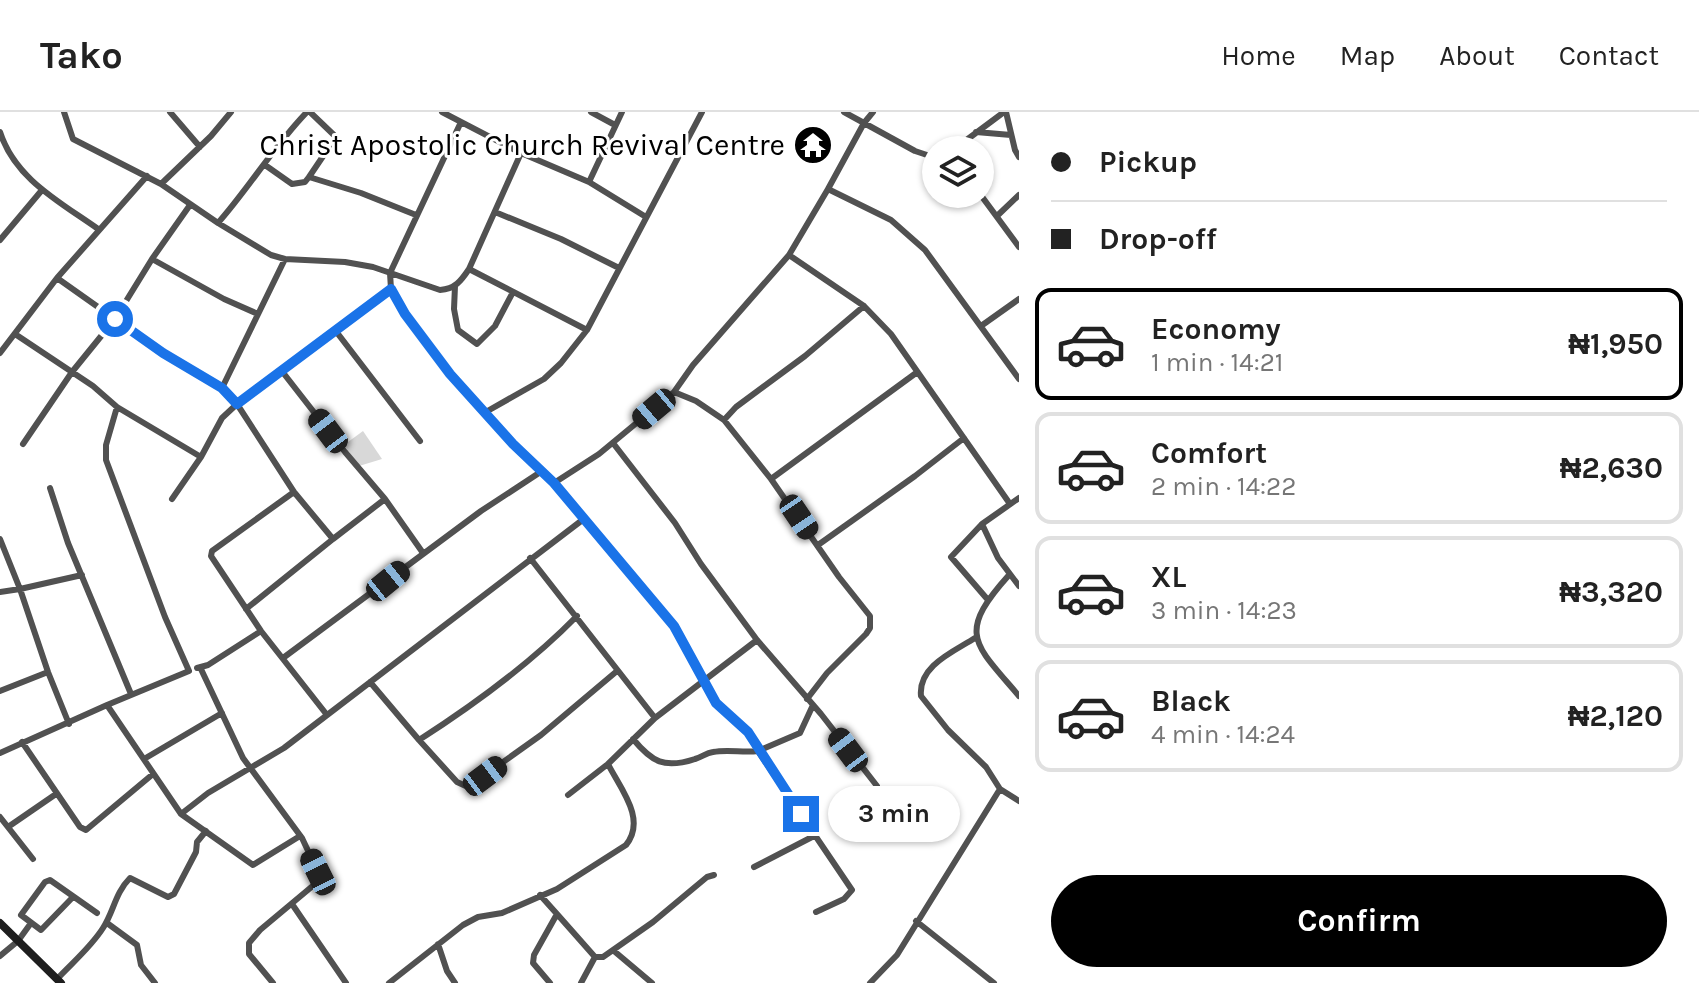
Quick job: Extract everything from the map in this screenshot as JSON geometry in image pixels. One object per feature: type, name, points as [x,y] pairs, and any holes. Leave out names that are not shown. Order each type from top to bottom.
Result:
[{"type":"main road","points":[[0,923],[59,981]]},
{"type":"street","points":[[64,112],[73,139],[161,184],[271,255],[285,259],[345,262],[440,290],[455,286],[469,269],[521,153]]},
{"type":"street","points":[[170,112],[200,147]]},
{"type":"street","points":[[161,184],[231,112]]},
{"type":"street","points":[[218,223],[292,127],[308,112],[336,137],[305,182],[292,184],[265,165]]},
{"type":"street","points":[[442,112],[521,153],[589,182],[646,217]]},
{"type":"street","points":[[591,112],[615,125]]},
{"type":"street","points":[[589,182],[622,112]]},
{"type":"street","points":[[484,413],[544,379],[587,330],[702,112]]},
{"type":"street","points":[[844,112],[922,153]]},
{"type":"street","points":[[554,483],[613,443],[674,392],[716,338],[789,255],[873,112]]},
{"type":"street","points":[[971,136],[1005,112],[1019,157]]},
{"type":"street","points":[[461,122],[390,273],[391,289],[405,314],[450,374],[554,483],[674,626],[716,703],[748,732],[852,890],[844,899],[816,912]]},
{"type":"street","points":[[0,132],[5,147],[20,169],[42,190],[98,229]]},
{"type":"street","points":[[976,132],[1011,135]]},
{"type":"street","points":[[0,353],[57,278],[147,176]]},
{"type":"street","points":[[309,177],[416,215]]},
{"type":"street","points":[[828,189],[891,220],[906,231],[925,250],[1019,379]]},
{"type":"street","points":[[1,241],[42,190]]},
{"type":"street","points":[[997,216],[1019,194]]},
{"type":"street","points":[[23,444],[72,372],[115,319],[190,205]]},
{"type":"street","points":[[991,208],[1019,247]]},
{"type":"street","points":[[495,212],[561,239],[619,268]]},
{"type":"street","points":[[789,255],[864,306],[891,334],[1010,504]]},
{"type":"street","points":[[152,259],[258,314]]},
{"type":"street","points":[[222,388],[285,259]]},
{"type":"street","points":[[469,269],[587,330]]},
{"type":"street","points":[[57,278],[163,353],[222,388],[237,404],[294,492],[333,539]]},
{"type":"street","points":[[455,286],[454,309],[458,330],[477,344],[495,326],[513,292]]},
{"type":"street","points":[[172,499],[201,457],[222,418],[391,289]]},
{"type":"street","points":[[981,326],[1019,299]]},
{"type":"street","points":[[724,420],[736,407],[805,356],[864,306]]},
{"type":"street","points":[[335,330],[420,441]]},
{"type":"street","points":[[15,334],[117,407],[201,457]]},
{"type":"street","points":[[281,370],[385,499],[423,553]]},
{"type":"street","points":[[771,479],[916,373]]},
{"type":"street","points":[[674,392],[696,401],[724,420],[771,479],[870,616],[871,623],[861,640],[827,673],[807,699]]},
{"type":"street","points":[[117,407],[106,445],[106,460],[165,617],[189,671]]},
{"type":"street","points":[[818,545],[964,438]]},
{"type":"street","points":[[613,443],[675,523],[757,640],[877,786]]},
{"type":"street","points":[[283,658],[481,511],[542,471]]},
{"type":"street","points":[[50,488],[112,654],[131,694]]},
{"type":"street","points":[[294,492],[212,551],[212,560],[261,631],[327,715]]},
{"type":"street","points":[[988,600],[951,559],[952,554],[982,524],[1019,498]]},
{"type":"street","points":[[246,609],[385,499]]},
{"type":"street","points":[[181,814],[208,793],[284,748],[585,518]]},
{"type":"street","points":[[982,524],[1015,580],[988,600],[975,629],[975,638],[983,653],[1019,696]]},
{"type":"street","points":[[0,539],[69,724]]},
{"type":"street","points":[[530,558],[655,718]]},
{"type":"street","points":[[0,592],[82,575]]},
{"type":"street","points":[[419,740],[533,657],[577,616]]},
{"type":"street","points":[[0,753],[131,694],[200,667],[261,631]]},
{"type":"street","points":[[975,638],[930,668],[923,677],[921,696],[948,730],[986,767],[1000,789],[1019,801]]},
{"type":"street","points":[[568,795],[608,764],[655,718],[757,640]]},
{"type":"street","points":[[200,667],[243,758],[300,836],[319,877],[249,943],[249,954],[273,983]]},
{"type":"street","points":[[370,682],[457,782],[468,787],[541,735],[617,671]]},
{"type":"street","points":[[0,691],[48,672]]},
{"type":"street","points":[[107,705],[181,814],[229,850],[253,865],[300,836]]},
{"type":"street","points":[[633,739],[651,759],[658,762],[693,760],[716,751],[758,751],[800,733],[813,705]]},
{"type":"street","points":[[144,759],[222,713]]},
{"type":"street","points":[[22,742],[56,794],[80,827],[86,830],[153,774]]},
{"type":"street","points":[[389,983],[463,925],[478,917],[502,913],[571,881],[630,841],[632,806],[608,764]]},
{"type":"street","points":[[870,983],[897,955],[1000,789]]},
{"type":"street","points":[[8,827],[56,794]]},
{"type":"street","points":[[0,817],[33,859]]},
{"type":"street","points":[[59,981],[97,938],[107,923],[114,900],[130,878],[168,897],[174,894],[196,852],[197,842],[206,831]]},
{"type":"street","points":[[754,867],[814,836]]},
{"type":"street","points":[[540,895],[595,957],[603,957],[672,908],[699,883],[714,875]]},
{"type":"street","points":[[73,897],[44,929],[39,930],[22,917],[21,912],[47,880],[73,897],[97,913]]},
{"type":"street","points":[[292,904],[346,983]]},
{"type":"street","points":[[550,983],[538,972],[532,959],[557,914]]},
{"type":"street","points":[[916,921],[994,983]]},
{"type":"street","points":[[0,956],[18,941],[31,923]]},
{"type":"street","points":[[107,923],[137,945],[141,965],[155,983]]},
{"type":"street","points":[[438,944],[447,971],[455,983]]},
{"type":"street","points":[[614,951],[652,983]]},
{"type":"street","points":[[581,983],[595,957]]},
{"type":"shaded area","points":[[363,431],[382,459],[359,466],[344,445]]},
{"type":"place","name":"Christ Apostolic Church Revival Centre","points":[[813,145]]},
{"type":"route","points":[[115,319],[163,353],[222,388],[237,404],[391,289],[405,314],[450,374],[513,444],[554,483],[674,626],[716,703],[748,732],[801,814]]}]
